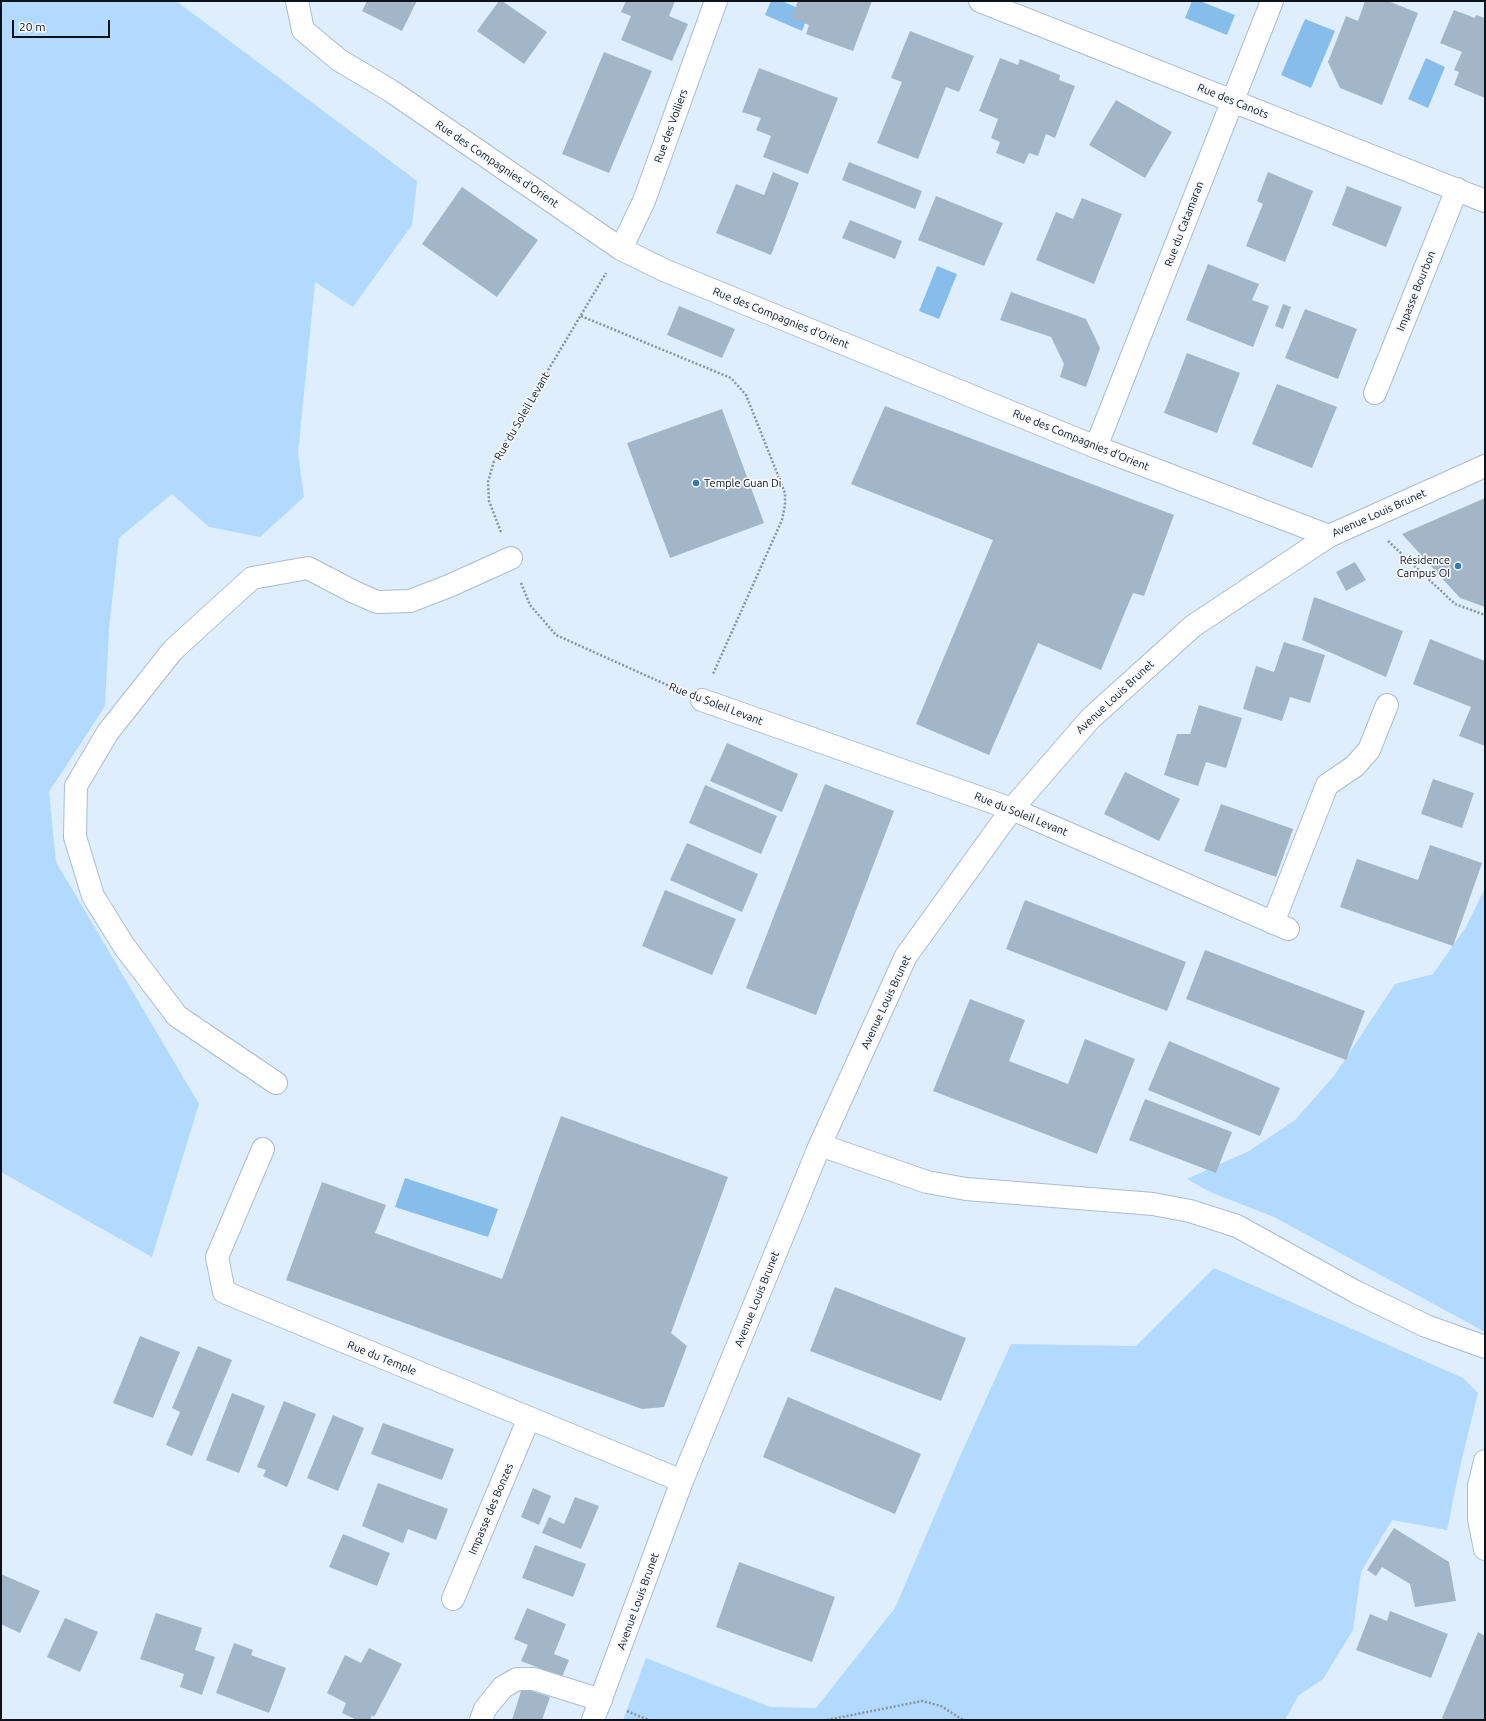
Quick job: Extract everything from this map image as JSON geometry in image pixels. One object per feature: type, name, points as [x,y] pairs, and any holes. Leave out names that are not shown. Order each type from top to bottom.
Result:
[{"type":"street","name":"Rue des Compagnies d'Orient","points":[[296,1],[303,30],[339,60],[391,91],[621,249],[666,271],[1096,447],[1329,536]]},
{"type":"street","name":"Rue des Voiliers","points":[[621,249],[644,201],[716,1]]},
{"type":"street","name":"Rue des Canots","points":[[980,1],[1485,200]]},
{"type":"street","name":"Rue du Catamaran","points":[[1096,447],[1272,1]]},
{"type":"street","name":"Impasse Bourbon","points":[[1375,393],[1457,189]]},
{"type":"street","name":"Avenue Louis Brunet","points":[[597,1710],[682,1481],[820,1145],[906,956],[1012,809],[1090,719],[1193,626],[1329,536],[1485,466]]},
{"type":"street","points":[[276,1083],[177,1016],[124,946],[94,896],[75,837],[76,786],[108,732],[173,650],[252,578],[308,568],[377,602],[410,601],[449,586],[511,558]]},
{"type":"street","name":"Rue du Soleil Levant","points":[[702,700],[1012,809],[1280,926],[1328,785],[1355,766],[1369,750],[1388,705]]},
{"type":"street","points":[[820,1145],[927,1182],[966,1189],[1152,1204],[1190,1211],[1237,1226],[1356,1292],[1426,1326],[1485,1347]]},
{"type":"street","name":"Rue du Temple","points":[[263,1149],[217,1257],[224,1292],[682,1481]]},
{"type":"street","name":"Impasse des Bonzes","points":[[453,1599],[529,1418]]},
{"type":"street","points":[[1485,1461],[1479,1486],[1479,1519],[1485,1549]]},
{"type":"street","points":[[480,1720],[485,1709],[503,1687],[517,1679],[534,1679],[597,1710]]},
{"type":"path","name":"Rue du Soleil Levant","points":[[621,249],[494,461],[488,482],[489,501],[530,606],[556,635],[702,700]]},
{"type":"path","points":[[580,316],[731,378],[746,395],[785,493],[785,505],[782,520],[702,700]]},
{"type":"path","points":[[1394,507],[1402,527],[1385,538],[1455,604],[1485,615]]},
{"type":"path","points":[[827,1720],[922,1701],[942,1706],[963,1720]]},
{"type":"shaded area","points":[[1,1],[176,1],[417,181],[412,225],[353,307],[315,282],[298,453],[304,497],[260,537],[209,527],[172,494],[119,538],[109,629],[105,706],[49,792],[56,862],[199,1104],[152,1257],[1,1172]]},
{"type":"shaded area","points":[[771,1],[782,1],[809,13],[802,31],[765,15]]},
{"type":"shaded area","points":[[1192,1],[1200,1],[1235,15],[1227,35],[1185,18]]},
{"type":"shaded area","points":[[1305,19],[1335,31],[1311,88],[1281,75]]},
{"type":"shaded area","points":[[1426,58],[1445,67],[1428,108],[1408,99]]},
{"type":"shaded area","points":[[937,266],[957,274],[939,319],[919,311]]},
{"type":"shaded area","points":[[1485,888],[1485,1332],[1274,1217],[1210,1192],[1187,1179],[1249,1151],[1295,1120],[1334,1076],[1395,984],[1433,974],[1466,927]]},
{"type":"shaded area","points":[[405,1178],[498,1209],[488,1237],[395,1207]]},
{"type":"shaded area","points":[[1214,1268],[1463,1378],[1478,1393],[1459,1471],[1447,1530],[1392,1520],[1361,1572],[1353,1630],[1323,1679],[1298,1696],[1285,1720],[623,1720],[646,1658],[770,1707],[816,1708],[895,1608],[961,1454],[1011,1344],[1136,1346]]},
{"type":"building","points":[[367,1],[417,1],[402,31],[362,11]]},
{"type":"building","points":[[499,1],[502,1],[547,32],[524,64],[477,31]]},
{"type":"building","points":[[626,1],[675,1],[669,16],[688,24],[672,61],[621,40],[631,16],[621,12]]},
{"type":"building","points":[[798,1],[872,1],[853,51],[806,34],[809,25],[791,18]]},
{"type":"building","points":[[1365,1],[1388,1],[1418,13],[1382,105],[1340,88],[1328,62],[1346,16],[1358,21]]},
{"type":"building","points":[[1454,10],[1475,18],[1476,15],[1485,18],[1485,98],[1454,85],[1459,72],[1454,70],[1462,52],[1440,43]]},
{"type":"building","points":[[910,31],[974,56],[959,92],[946,87],[918,159],[877,143],[902,82],[891,78]]},
{"type":"building","points":[[604,52],[652,71],[609,173],[562,154]]},
{"type":"building","points":[[1000,58],[1018,65],[1020,59],[1060,75],[1059,80],[1075,86],[1055,138],[1046,134],[1038,156],[1029,153],[1024,164],[996,153],[1000,142],[991,138],[998,119],[979,111]]},
{"type":"building","points":[[759,68],[838,98],[808,174],[763,157],[771,136],[756,130],[761,118],[742,112]]},
{"type":"building","points":[[1116,100],[1172,132],[1145,178],[1089,145]]},
{"type":"building","points":[[849,162],[922,191],[915,209],[842,180]]},
{"type":"building","points":[[773,172],[799,183],[771,255],[716,233],[736,184],[764,195]]},
{"type":"building","points":[[1268,172],[1313,191],[1285,262],[1246,246],[1263,204],[1257,201]]},
{"type":"building","points":[[1347,186],[1402,207],[1386,247],[1332,225]]},
{"type":"building","points":[[462,187],[538,240],[497,297],[422,244]]},
{"type":"building","points":[[936,196],[1003,223],[984,266],[918,240]]},
{"type":"building","points":[[1082,198],[1122,214],[1094,284],[1036,260],[1056,212],[1073,219]]},
{"type":"building","points":[[850,220],[902,241],[895,259],[842,238]]},
{"type":"building","points":[[1208,264],[1259,284],[1252,300],[1269,306],[1253,347],[1186,320]]},
{"type":"building","points":[[1011,292],[1086,319],[1100,348],[1086,387],[1060,377],[1064,364],[1051,337],[1000,320]]},
{"type":"building","points":[[1283,304],[1291,307],[1283,329],[1275,326]]},
{"type":"building","points":[[679,306],[735,329],[722,358],[667,335]]},
{"type":"building","points":[[1305,309],[1357,329],[1338,379],[1285,358]]},
{"type":"building","points":[[1187,353],[1240,373],[1217,433],[1164,413]]},
{"type":"building","points":[[1277,384],[1337,407],[1312,468],[1252,444]]},
{"type":"building","points":[[885,406],[1174,515],[1144,596],[1133,593],[1101,670],[1038,643],[989,755],[916,724],[993,540],[851,484]]},
{"type":"building","name":"Temple Guan Di","points":[[722,409],[764,523],[670,558],[627,443]]},
{"type":"building","name":"Résidence Campus OI","points":[[1485,498],[1485,607],[1460,598],[1402,534]]},
{"type":"building","points":[[1355,562],[1366,580],[1346,591],[1336,572]]},
{"type":"building","points":[[1314,597],[1403,631],[1386,677],[1302,640]]},
{"type":"building","points":[[1430,639],[1485,661],[1485,746],[1459,736],[1471,707],[1413,684]]},
{"type":"building","points":[[1284,642],[1325,655],[1310,703],[1290,697],[1282,721],[1243,709],[1256,666],[1274,672]]},
{"type":"building","points":[[1199,705],[1242,718],[1226,768],[1206,762],[1198,786],[1164,775],[1177,734],[1190,734]]},
{"type":"building","points":[[727,743],[798,774],[782,812],[710,781]]},
{"type":"building","points":[[1125,772],[1180,799],[1159,841],[1104,814]]},
{"type":"building","points":[[1433,779],[1474,793],[1462,828],[1421,814]]},
{"type":"building","points":[[825,784],[894,811],[816,1015],[746,988]]},
{"type":"building","points":[[705,785],[777,816],[761,854],[689,823]]},
{"type":"building","points":[[1221,804],[1293,829],[1276,877],[1204,851]]},
{"type":"building","points":[[687,843],[758,874],[742,912],[670,880]]},
{"type":"building","points":[[1430,845],[1482,863],[1453,946],[1340,907],[1357,859],[1418,880]]},
{"type":"building","points":[[665,890],[736,919],[712,975],[642,946]]},
{"type":"building","points":[[1025,900],[1186,962],[1167,1011],[1006,949]]},
{"type":"building","points":[[1205,950],[1365,1011],[1346,1060],[1186,999]]},
{"type":"building","points":[[970,999],[1025,1020],[1009,1061],[1068,1084],[1085,1039],[1135,1059],[1097,1154],[933,1091]]},
{"type":"building","points":[[1169,1041],[1280,1088],[1260,1136],[1148,1090]]},
{"type":"building","points":[[1145,1099],[1232,1132],[1216,1173],[1129,1140]]},
{"type":"building","points":[[561,1116],[728,1177],[671,1333],[687,1346],[664,1407],[642,1409],[286,1280],[322,1182],[386,1205],[375,1233],[502,1279]]},
{"type":"building","points":[[835,1287],[966,1338],[941,1401],[810,1351]]},
{"type":"building","points":[[140,1336],[180,1352],[153,1418],[113,1403]]},
{"type":"building","points":[[198,1346],[232,1360],[192,1456],[166,1445],[180,1412],[172,1408]]},
{"type":"building","points":[[232,1393],[265,1406],[239,1473],[206,1460]]},
{"type":"building","points":[[788,1397],[921,1454],[895,1514],[763,1457]]},
{"type":"building","points":[[284,1401],[316,1414],[287,1487],[263,1476],[266,1470],[257,1467]]},
{"type":"building","points":[[333,1415],[364,1428],[338,1491],[307,1478]]},
{"type":"building","points":[[383,1423],[454,1449],[442,1480],[371,1454]]},
{"type":"building","points":[[378,1483],[448,1509],[436,1540],[408,1529],[403,1543],[362,1526]]},
{"type":"building","points":[[533,1488],[551,1496],[539,1525],[521,1517]]},
{"type":"building","points":[[575,1497],[599,1506],[581,1549],[542,1533],[549,1517],[564,1524]]},
{"type":"building","points":[[1394,1528],[1449,1562],[1456,1601],[1415,1607],[1410,1584],[1382,1567],[1376,1576],[1367,1570]]},
{"type":"building","points":[[343,1534],[390,1553],[377,1586],[329,1567]]},
{"type":"building","points":[[535,1545],[586,1564],[573,1597],[522,1578]]},
{"type":"building","points":[[739,1562],[835,1597],[812,1662],[716,1627]]},
{"type":"building","points":[[1,1574],[40,1591],[20,1633],[1,1624]]},
{"type":"building","points":[[527,1608],[566,1624],[554,1654],[569,1660],[562,1677],[521,1661],[528,1645],[514,1639]]},
{"type":"building","points":[[1390,1611],[1448,1634],[1431,1678],[1356,1650],[1370,1614],[1387,1621]]},
{"type":"building","points":[[156,1613],[202,1628],[195,1650],[215,1657],[202,1695],[180,1687],[184,1674],[140,1659]]},
{"type":"building","points":[[65,1618],[98,1632],[80,1672],[47,1657]]},
{"type":"building","points":[[1478,1632],[1485,1636],[1485,1720],[1446,1720],[1442,1718]]},
{"type":"building","points":[[234,1643],[253,1650],[251,1655],[286,1668],[269,1713],[216,1693]]},
{"type":"building","points":[[369,1648],[402,1664],[374,1717],[372,1715],[370,1720],[357,1720],[342,1713],[346,1703],[327,1693],[345,1655],[361,1663]]},
{"type":"building","points":[[522,1688],[550,1697],[542,1720],[512,1720]]},
{"type":"place","name":"Temple Guan Di","points":[[696,483]]},
{"type":"place","name":"Résidence Campus OI","points":[[1458,566]]}]
